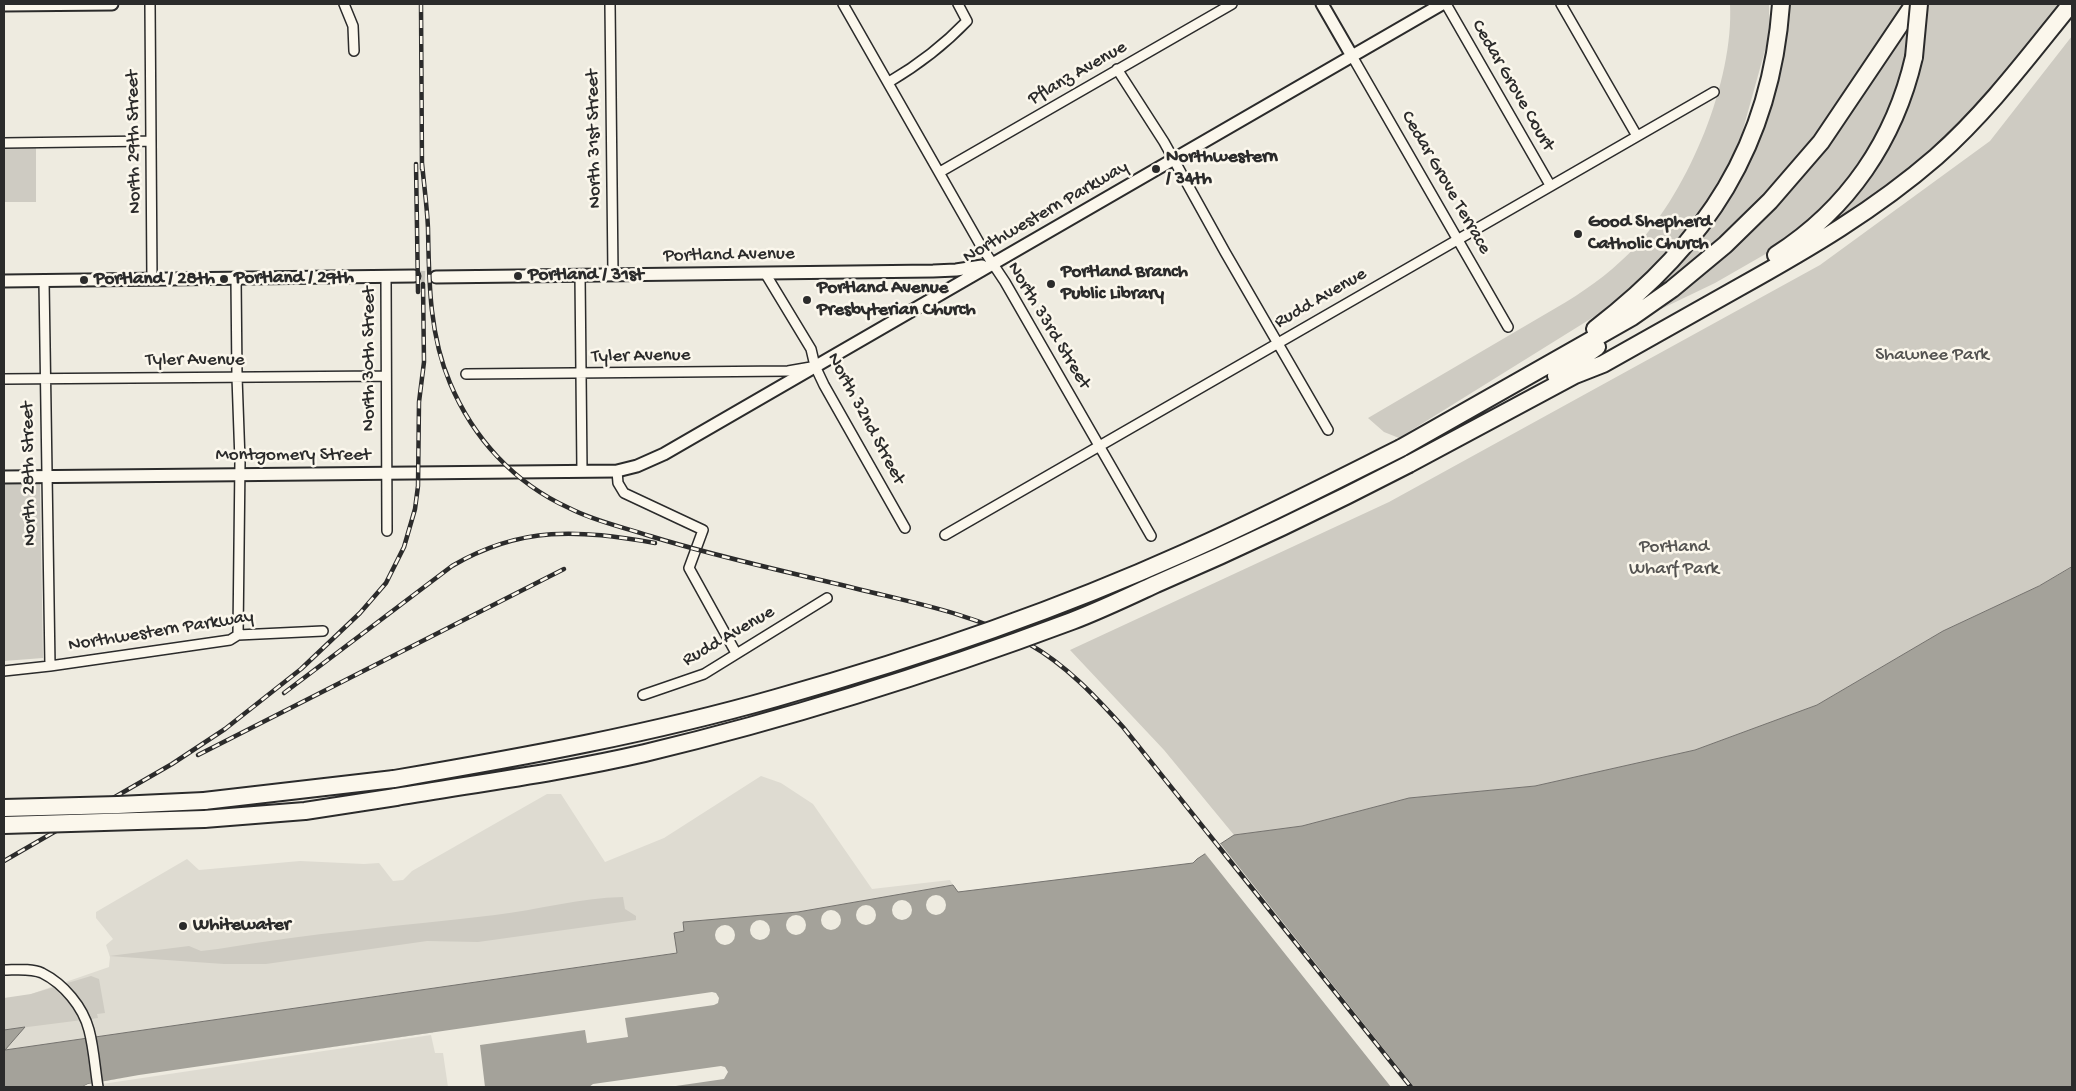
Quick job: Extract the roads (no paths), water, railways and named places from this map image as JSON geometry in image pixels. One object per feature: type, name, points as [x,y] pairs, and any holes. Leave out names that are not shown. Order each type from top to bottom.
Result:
[{"type":"highway","points":[[1558,358],[1620,310],[1654,280],[1686,246],[1714,208],[1740,161],[1760,111],[1776,49],[1781,4]]},
{"type":"highway","points":[[4,808],[118,805],[204,800],[394,779],[541,753],[646,731],[776,698],[918,655],[1040,611],[1184,554],[1319,490],[1401,448],[1614,328],[1660,298],[1701,266],[1748,224],[1791,179],[1826,136],[1914,4]]},
{"type":"highway","points":[[1575,375],[1590,360],[1774,257],[1823,220],[1855,184],[1882,144],[1901,101],[1914,57],[1919,4]]},
{"type":"highway","points":[[1510,410],[1705,269],[1755,224],[1822,148],[1919,4]]},
{"type":"highway","points":[[4,825],[204,819],[304,811],[590,764],[645,753],[768,722],[900,682],[1074,620],[1283,528],[1409,464],[1575,375],[1603,364],[1823,240],[1876,205],[1937,156],[1966,129],[2014,76],[2071,4]]},
{"type":"street","points":[[4,5],[112,4]]},
{"type":"street","name":"North 29th Street","points":[[150,4],[152,280]]},
{"type":"street","points":[[344,4],[353,26],[354,51]]},
{"type":"street","name":"North 31st Street","points":[[610,4],[613,274]]},
{"type":"street","name":"North 33rd Street","points":[[843,4],[991,264],[1005,282],[1151,536]]},
{"type":"street","points":[[889,82],[910,70],[950,38],[967,21],[958,4]]},
{"type":"street","name":"Pflanz Avenue","points":[[940,172],[1232,4]]},
{"type":"street","points":[[1322,4],[1352,56]]},
{"type":"street","name":"Northwestern Parkway","points":[[582,471],[617,471],[637,466],[664,454],[1444,4]]},
{"type":"street","name":"Cedar Grove Court","points":[[1444,4],[1550,185]]},
{"type":"street","points":[[1561,4],[1636,136]]},
{"type":"street","name":"Cedar Grove Terrace","points":[[1352,56],[1508,326]]},
{"type":"street","points":[[1117,69],[1174,159],[1328,430]]},
{"type":"street","name":"Rudd Avenue","points":[[945,535],[1714,92]]},
{"type":"street","points":[[4,143],[151,142]]},
{"type":"street","name":"Portland Avenue","points":[[436,277],[956,270],[991,264]]},
{"type":"street","name":"North 32nd Street","points":[[765,273],[811,348],[815,366],[904,528]]},
{"type":"street","points":[[580,275],[582,471]]},
{"type":"street","points":[[4,281],[414,276]]},
{"type":"street","name":"North 30th Street","points":[[386,277],[387,532]]},
{"type":"street","points":[[236,279],[240,474],[238,635]]},
{"type":"street","name":"North 28th Street","points":[[44,281],[50,666]]},
{"type":"street","name":"Tyler Avenue","points":[[466,374],[788,371],[815,366]]},
{"type":"street","name":"Tyler Avenue","points":[[4,379],[386,376]]},
{"type":"street","name":"Montgomery Street","points":[[4,477],[582,471]]},
{"type":"street","points":[[617,471],[618,483],[624,492],[703,530],[689,568],[736,653]]},
{"type":"street","name":"Rudd Avenue","points":[[643,696],[704,674],[827,598]]},
{"type":"street","name":"Northwestern Parkway","points":[[4,671],[230,640],[238,635],[323,631]]},
{"type":"street","points":[[4,970],[20,969],[41,973],[72,997],[84,1015],[90,1031],[98,1087]]},
{"type":"tunnel","points":[[414,276],[436,277]]},
{"type":"railway","points":[[421,4],[422,169]]},
{"type":"railway","points":[[422,163],[428,220],[432,307],[434,326],[443,364],[459,403],[471,422],[497,457],[513,472],[549,498],[598,520],[703,551],[970,618],[1010,634],[1043,652],[1068,671],[1123,727],[1411,1087]]},
{"type":"railway","points":[[416,164],[418,292]]},
{"type":"railway","points":[[4,861],[172,764],[225,729],[301,669],[360,613],[386,583],[404,547],[415,509],[418,486],[419,402],[424,362],[423,284]]},
{"type":"railway","points":[[284,693],[452,566],[478,553],[503,543],[551,534],[601,535],[655,543]]},
{"type":"railway","points":[[198,755],[564,569]]},
{"type":"place","name":"Northwestern / 34th","points":[[1156,169]]},
{"type":"place","name":"Good Shepherd Catholic Church","points":[[1578,234]]},
{"type":"place","name":"Portland / 31st","points":[[518,276]]},
{"type":"place","name":"Portland / 29th","points":[[224,279]]},
{"type":"place","name":"Portland / 28th","points":[[84,280]]},
{"type":"place","name":"Portland Branch Public Library","points":[[1051,284]]},
{"type":"place","name":"Portland Avenue Presbyterian Church","points":[[807,300]]},
{"type":"place","name":"Whitewater","points":[[183,926]]},
{"type":"park label","name":"Shawnee Park","points":[[1932,356]]},
{"type":"park label","name":"Portland Wharf Park","points":[[1674,559]]}]
